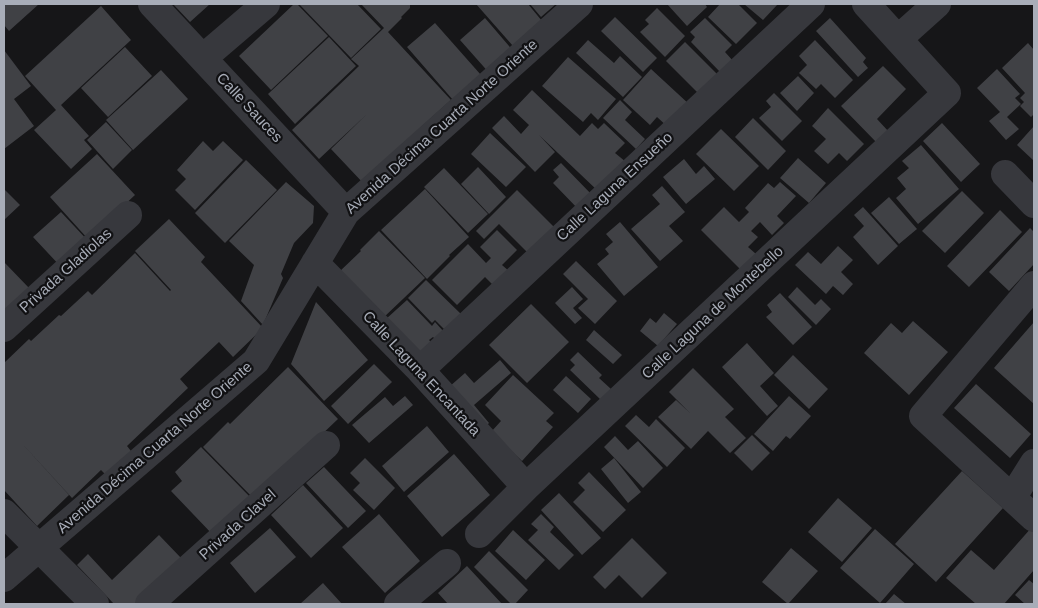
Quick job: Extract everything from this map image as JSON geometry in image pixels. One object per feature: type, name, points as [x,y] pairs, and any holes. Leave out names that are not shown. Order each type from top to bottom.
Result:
[{"type":"street","name":"Calle Sauces","points":[[152,4],[346,212]]},
{"type":"street","points":[[203,58],[266,4]]},
{"type":"street","name":"Avenida Décima Cuarta Norte Oriente","points":[[4,578],[256,361],[346,212],[578,4]]},
{"type":"street","name":"Calle Laguna Ensueño","points":[[420,370],[811,4]]},
{"type":"street","points":[[866,4],[898,38],[938,4]]},
{"type":"street","name":"Calle Laguna de Montebello","points":[[479,534],[526,487],[948,93],[898,38]]},
{"type":"street","points":[[1005,174],[1034,204]]},
{"type":"street","name":"Privada Gladiolas","points":[[4,328],[128,215]]},
{"type":"street","name":"Calle Laguna Encantada","points":[[315,263],[420,370],[526,487]]},
{"type":"street","points":[[1034,285],[923,416],[1034,518]]},
{"type":"street","name":"Privada Clavel","points":[[149,604],[326,445]]},
{"type":"street","points":[[1012,498],[1034,463]]},
{"type":"street","points":[[4,513],[95,604]]},
{"type":"street","points":[[398,604],[447,563]]},
{"type":"building","points":[[4,4],[39,4],[9,31],[4,25]]},
{"type":"building","points":[[173,4],[210,4],[190,22]]},
{"type":"building","points":[[294,4],[297,4],[328,36],[271,90],[239,56]]},
{"type":"building","points":[[299,4],[357,4],[381,29],[351,58]]},
{"type":"building","points":[[361,4],[410,4],[410,8],[388,32],[451,100],[418,130],[365,185],[331,149],[366,115],[319,159],[292,130],[359,66],[351,59],[384,28]]},
{"type":"building","points":[[476,4],[528,4],[542,21],[513,46]]},
{"type":"building","points":[[530,4],[556,4],[541,17]]},
{"type":"building","points":[[667,4],[705,4],[707,7],[687,26]]},
{"type":"building","points":[[720,4],[738,4],[757,23],[736,44],[708,17]]},
{"type":"building","points":[[744,4],[778,4],[763,20]]},
{"type":"building","points":[[101,6],[131,40],[61,105],[89,136],[84,140],[92,149],[71,169],[34,130],[56,110],[25,76]]},
{"type":"building","points":[[657,8],[685,36],[665,57],[640,32],[649,24],[645,20]]},
{"type":"building","points":[[615,17],[657,58],[643,72],[601,31]]},
{"type":"building","points":[[485,18],[515,53],[491,75],[460,40]]},
{"type":"building","points":[[705,18],[732,45],[725,52],[734,62],[722,74],[691,42],[695,37],[690,32]]},
{"type":"building","points":[[830,18],[866,58],[863,62],[868,68],[858,77],[816,31]]},
{"type":"building","points":[[435,23],[481,75],[453,100],[407,47]]},
{"type":"building","points":[[329,37],[356,66],[295,124],[268,94]]},
{"type":"building","points":[[588,40],[614,63],[620,56],[642,77],[623,97],[576,53]]},
{"type":"building","points":[[815,40],[853,80],[835,98],[821,84],[816,89],[799,73],[807,65],[799,56]]},
{"type":"building","points":[[685,42],[717,74],[698,93],[666,61]]},
{"type":"building","points":[[1028,43],[1034,50],[1034,114],[1031,117],[1020,106],[1024,102],[1020,98],[1025,93],[1002,68]]},
{"type":"building","points":[[125,47],[152,76],[108,117],[81,88]]},
{"type":"building","points":[[4,50],[31,86],[14,99],[34,126],[4,149]]},
{"type":"building","points":[[568,57],[616,99],[598,120],[591,113],[583,122],[542,86]]},
{"type":"building","points":[[883,66],[906,89],[877,119],[889,132],[877,143],[841,106]]},
{"type":"building","points":[[651,69],[690,105],[669,128],[657,117],[650,125],[623,100]]},
{"type":"building","points":[[997,69],[1020,94],[1015,98],[1021,104],[1007,117],[1019,129],[1006,140],[989,121],[1000,112],[977,88]]},
{"type":"building","points":[[161,70],[188,99],[133,150],[106,120]]},
{"type":"building","points":[[798,76],[814,93],[797,111],[780,93]]},
{"type":"building","points":[[532,90],[580,136],[592,123],[598,129],[604,123],[625,143],[615,153],[626,162],[598,191],[539,135],[555,152],[535,172],[492,128],[504,116],[521,134],[529,125],[513,110]]},
{"type":"building","points":[[774,93],[802,121],[782,141],[759,118],[771,107],[766,101]]},
{"type":"building","points":[[620,100],[632,112],[625,120],[645,139],[636,149],[603,118]]},
{"type":"building","points":[[828,108],[864,144],[847,161],[839,153],[828,164],[814,151],[826,139],[812,126]]},
{"type":"building","points":[[753,118],[786,151],[768,170],[735,137]]},
{"type":"building","points":[[106,122],[132,150],[113,169],[87,140]]},
{"type":"building","points":[[942,123],[980,164],[961,182],[923,141]]},
{"type":"building","points":[[1034,126],[1034,161],[1017,145]]},
{"type":"building","points":[[721,129],[759,166],[734,191],[696,154]]},
{"type":"building","points":[[490,133],[526,167],[506,187],[471,154]]},
{"type":"building","points":[[203,141],[213,151],[223,141],[243,160],[195,210],[175,190],[186,179],[177,170]]},
{"type":"building","points":[[921,145],[959,189],[918,224],[896,198],[906,189],[897,178],[909,168],[902,161]]},
{"type":"building","points":[[97,154],[135,195],[88,239],[50,197]]},
{"type":"building","points":[[798,158],[826,183],[809,203],[780,178]]},
{"type":"building","points":[[684,159],[696,174],[704,166],[715,179],[686,204],[663,177]]},
{"type":"building","points":[[246,160],[277,190],[225,243],[195,213]]},
{"type":"building","points":[[561,163],[594,197],[580,211],[553,183],[559,177],[553,170]]},
{"type":"building","points":[[478,167],[506,197],[489,214],[461,184]]},
{"type":"building","points":[[444,168],[488,214],[468,233],[424,187]]},
{"type":"building","points":[[286,182],[314,206],[313,223],[294,243],[281,274],[283,278],[263,325],[241,301],[254,265],[229,241]]},
{"type":"building","points":[[780,182],[796,196],[777,216],[784,223],[772,235],[760,222],[751,231],[758,237],[748,247],[756,254],[741,270],[701,230],[724,207],[739,222],[749,212],[745,208],[768,183],[774,188]]},
{"type":"building","points":[[662,186],[685,212],[669,226],[683,241],[660,261],[631,229],[660,204],[652,195]]},
{"type":"building","points":[[4,189],[20,205],[4,220]]},
{"type":"building","points":[[425,189],[469,237],[427,279],[381,230]]},
{"type":"building","points":[[517,190],[557,230],[531,256],[499,224],[484,239],[476,231]]},
{"type":"building","points":[[962,191],[984,213],[945,253],[922,231]]},
{"type":"building","points":[[889,197],[917,229],[899,244],[871,213]]},
{"type":"building","points":[[863,207],[898,246],[878,265],[853,237],[864,226],[854,215]]},
{"type":"building","points":[[1000,210],[1022,232],[969,287],[947,266]]},
{"type":"building","points":[[61,212],[90,243],[62,268],[33,237]]},
{"type":"building","points":[[169,219],[205,257],[201,262],[263,328],[233,357],[219,342],[180,379],[188,388],[127,446],[131,451],[106,475],[101,470],[72,498],[17,438],[69,495],[37,526],[4,490],[4,363],[29,339],[31,341],[88,291],[92,295],[135,253],[170,291],[135,251]]},
{"type":"building","points":[[620,222],[658,267],[624,296],[597,264],[609,254],[605,249],[613,242],[606,234]]},
{"type":"building","points":[[1030,228],[1034,232],[1034,264],[1009,291],[989,272]]},
{"type":"building","points":[[497,230],[517,250],[502,265],[510,272],[495,287],[485,277],[457,305],[432,280],[468,244],[486,263],[491,258],[480,247]]},
{"type":"building","points":[[379,231],[425,278],[382,319],[338,273]]},
{"type":"building","points":[[838,246],[853,260],[841,272],[853,284],[843,295],[833,286],[826,294],[795,265],[808,252],[821,264]]},
{"type":"building","points":[[576,261],[617,301],[595,324],[578,308],[588,299],[563,274]]},
{"type":"building","points":[[4,262],[30,289],[4,314]]},
{"type":"building","points":[[426,280],[462,315],[446,331],[435,320],[432,323],[408,298]]},
{"type":"building","points":[[572,287],[583,299],[573,308],[582,318],[575,324],[555,303]]},
{"type":"building","points":[[797,287],[815,305],[821,299],[831,309],[816,325],[788,297]]},
{"type":"building","points":[[780,293],[812,327],[793,345],[766,317],[772,312],[767,305]]},
{"type":"building","points":[[407,300],[432,326],[435,322],[444,332],[436,340],[433,337],[429,340],[433,344],[421,355],[386,319]]},
{"type":"building","points":[[316,302],[368,360],[324,401],[291,364]]},
{"type":"building","points":[[531,304],[569,342],[527,383],[489,345]]},
{"type":"building","points":[[664,313],[677,324],[658,346],[640,331],[650,318],[656,323]]},
{"type":"building","points":[[913,321],[948,352],[909,395],[864,353],[891,323],[902,333]]},
{"type":"building","points":[[1034,322],[1034,404],[994,368]]},
{"type":"building","points":[[594,330],[622,355],[613,364],[586,340]]},
{"type":"building","points":[[747,343],[774,373],[760,386],[778,406],[767,416],[722,367]]},
{"type":"building","points":[[578,352],[602,375],[599,378],[611,389],[601,400],[570,370],[575,365],[570,360]]},
{"type":"building","points":[[793,355],[828,389],[809,409],[774,375]]},
{"type":"building","points":[[500,360],[511,373],[474,405],[489,423],[485,427],[449,387],[465,373],[474,383]]},
{"type":"building","points":[[374,364],[392,382],[348,424],[331,406]]},
{"type":"building","points":[[288,367],[338,419],[254,499],[203,447],[228,422],[230,424]]},
{"type":"building","points":[[693,368],[734,409],[725,417],[746,438],[730,453],[708,431],[691,449],[658,417],[676,400],[690,413],[669,392]]},
{"type":"building","points":[[513,375],[554,413],[546,421],[553,427],[522,461],[491,432],[501,421],[485,405]]},
{"type":"building","points":[[566,376],[591,399],[578,413],[553,390]]},
{"type":"building","points":[[976,384],[1031,434],[1010,458],[954,408]]},
{"type":"building","points":[[405,396],[413,405],[369,443],[352,425],[385,397],[393,406]]},
{"type":"building","points":[[789,396],[811,416],[790,439],[786,436],[773,451],[754,434]]},
{"type":"building","points":[[636,415],[649,427],[656,419],[685,448],[667,467],[625,426]]},
{"type":"building","points":[[427,426],[449,452],[404,492],[382,466]]},
{"type":"building","points":[[752,435],[770,453],[752,471],[734,453]]},
{"type":"building","points":[[615,436],[628,450],[638,441],[663,468],[643,488],[604,447]]},
{"type":"building","points":[[201,447],[252,499],[214,536],[171,491],[182,481],[175,472]]},
{"type":"building","points":[[454,454],[490,495],[442,537],[407,496]]},
{"type":"building","points":[[365,458],[395,488],[374,510],[353,490],[360,483],[350,473]]},
{"type":"building","points":[[614,458],[641,492],[628,503],[601,469]]},
{"type":"building","points":[[324,467],[366,511],[348,528],[306,483]]},
{"type":"building","points":[[962,471],[1003,508],[936,582],[895,544]]},
{"type":"building","points":[[589,472],[626,510],[603,532],[573,502],[585,490],[578,483]]},
{"type":"building","points":[[303,485],[343,528],[311,558],[271,515]]},
{"type":"building","points":[[559,493],[601,538],[582,555],[541,510]]},
{"type":"building","points":[[838,498],[872,528],[842,562],[808,532]]},
{"type":"building","points":[[379,514],[420,561],[385,593],[342,547]]},
{"type":"building","points":[[541,514],[554,527],[550,532],[574,555],[559,570],[528,540],[538,530],[531,524]]},
{"type":"building","points":[[1032,527],[1034,529],[1034,570],[1004,604],[976,604],[946,578],[971,550],[994,570]]},
{"type":"building","points":[[270,528],[296,557],[255,593],[230,563]]},
{"type":"building","points":[[875,529],[914,564],[880,603],[840,568]]},
{"type":"building","points":[[513,530],[545,560],[526,580],[495,551]]},
{"type":"building","points":[[159,535],[182,559],[135,604],[114,604],[77,565],[88,554],[112,580]]},
{"type":"building","points":[[632,538],[667,573],[642,598],[619,575],[605,589],[593,577]]},
{"type":"building","points":[[791,548],[818,571],[788,604],[762,582]]},
{"type":"building","points":[[489,551],[528,590],[515,604],[511,604],[474,567]]},
{"type":"building","points":[[467,566],[502,604],[448,604],[438,593]]},
{"type":"building","points":[[1029,580],[1034,584],[1034,604],[1025,604],[1015,595]]},
{"type":"building","points":[[323,583],[342,604],[300,604]]},
{"type":"building","points":[[894,594],[906,604],[885,604]]}]
